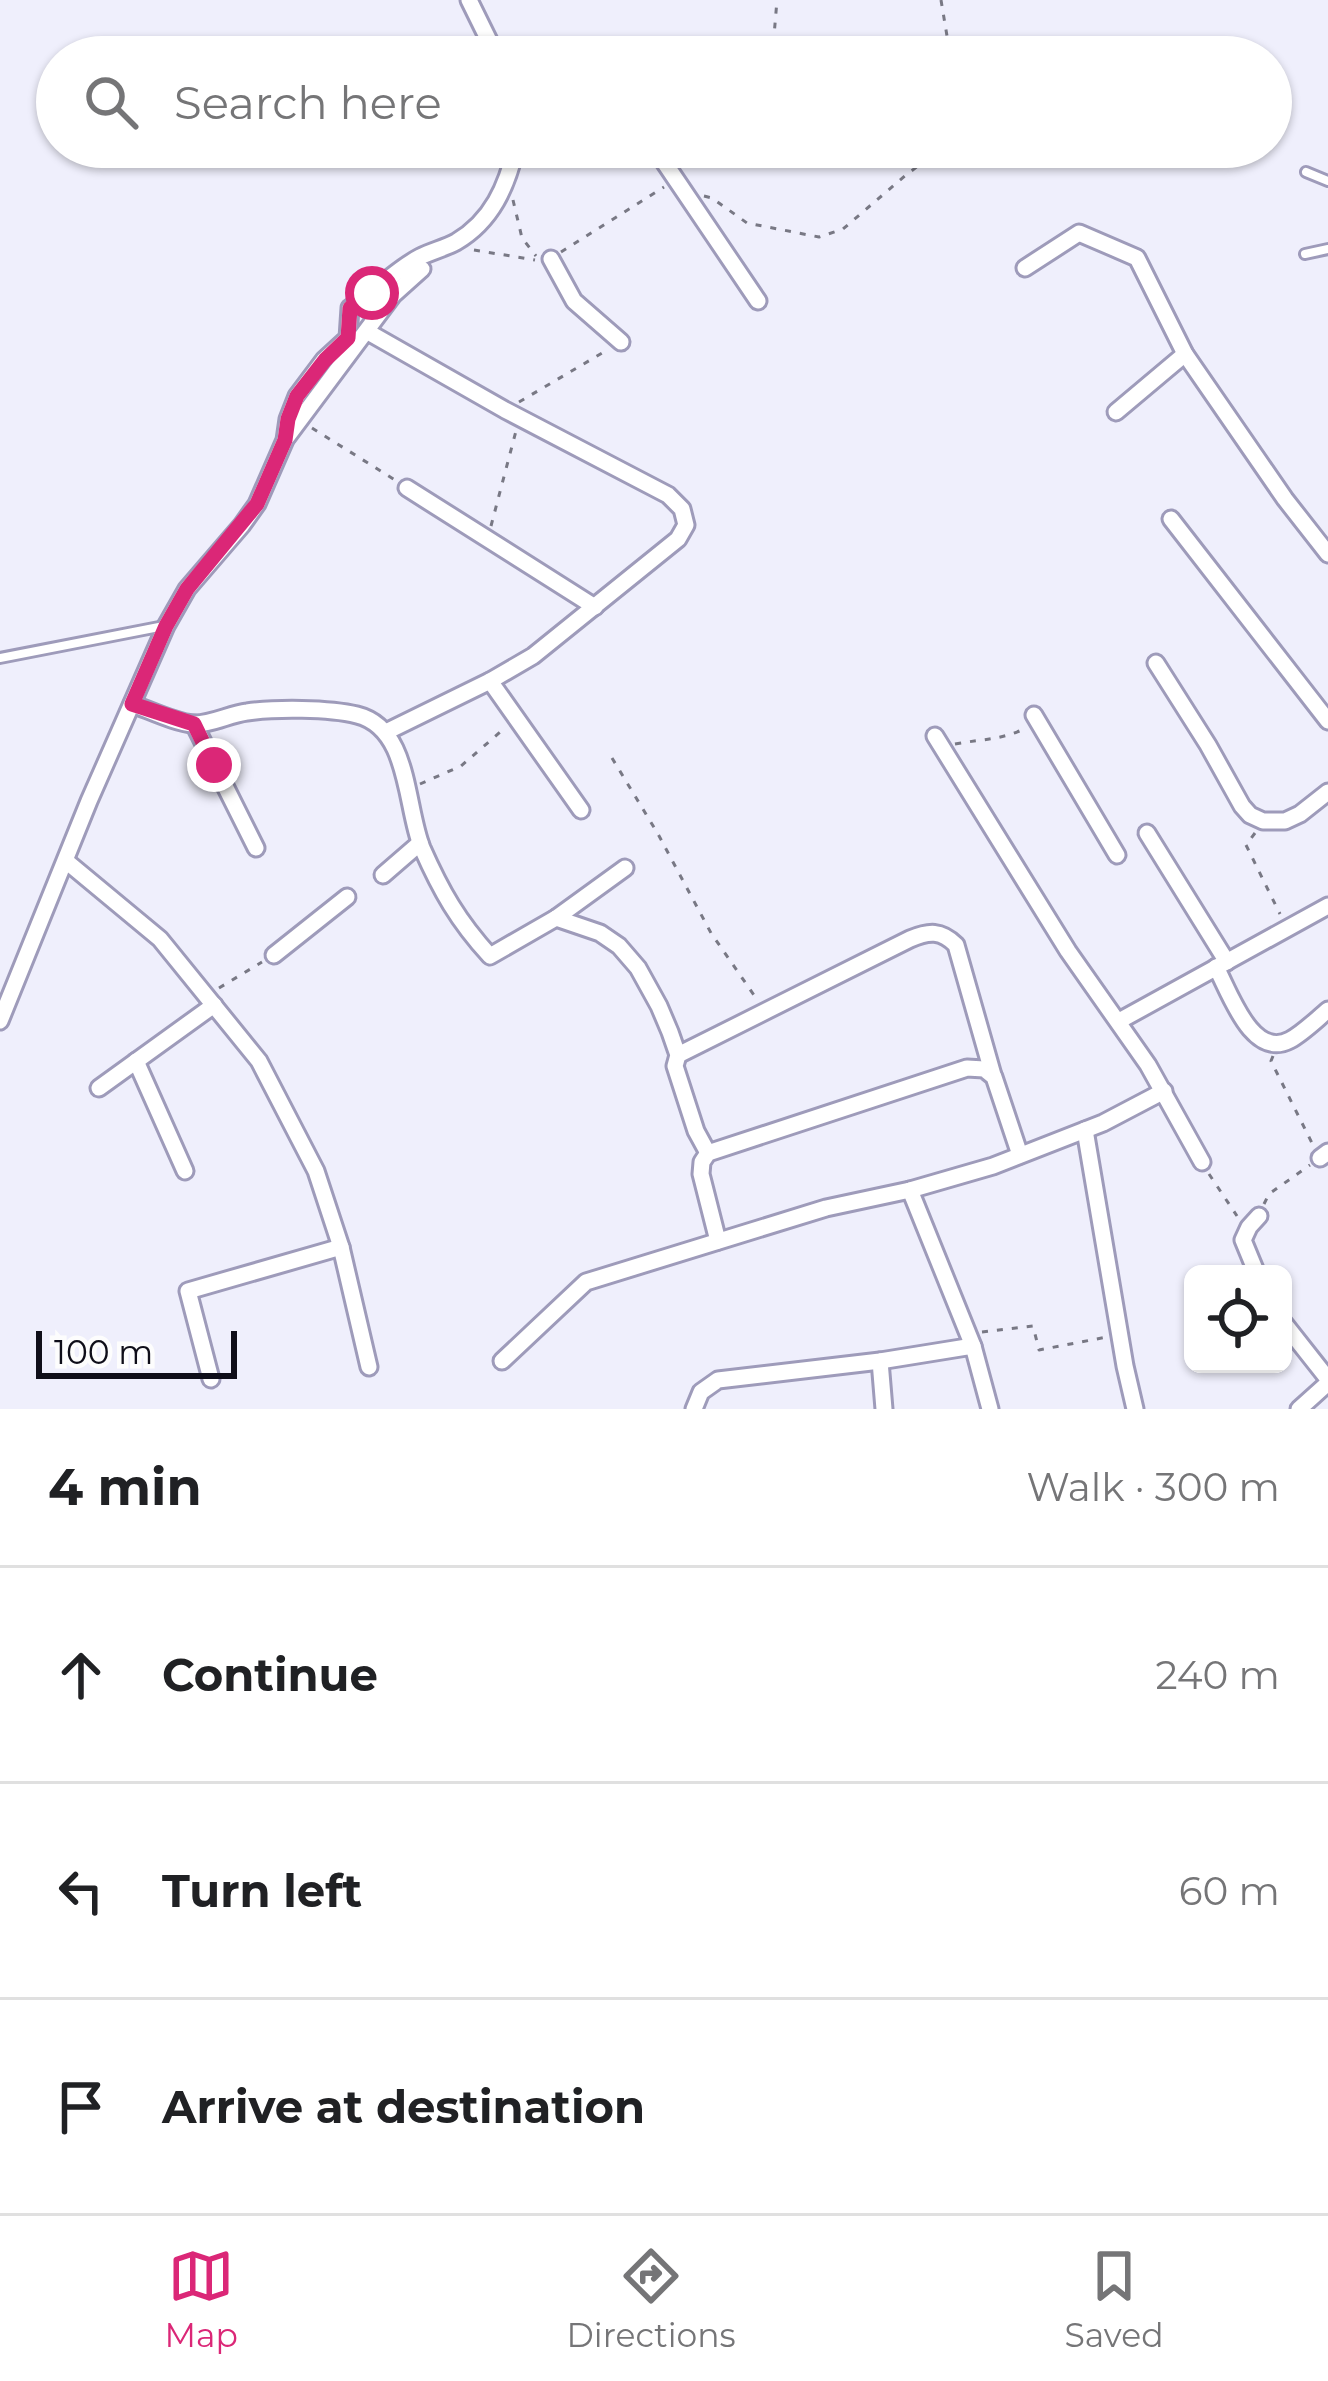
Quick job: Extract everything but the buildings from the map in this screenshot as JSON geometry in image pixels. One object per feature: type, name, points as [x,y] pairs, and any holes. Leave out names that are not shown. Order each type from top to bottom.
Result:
[{"type":"street","points":[[469,0],[487,36]]},
{"type":"street","points":[[285,440],[302,421],[345,350],[350,308],[420,257],[477,228],[495,205],[512,168]]},
{"type":"street","points":[[668,168],[758,301]]},
{"type":"street","points":[[1025,268],[1079,233],[1136,258],[1185,354],[1328,554]]},
{"type":"street","points":[[551,259],[574,302],[620,342]]},
{"type":"street","points":[[0,1021],[166,626],[187,589],[257,504],[285,440],[297,396],[325,360],[368,332],[393,295],[422,268]]},
{"type":"street","points":[[368,332],[668,495],[682,509],[686,525],[677,539],[532,656],[386,732]]},
{"type":"street","points":[[1116,412],[1185,354]]},
{"type":"street","points":[[407,488],[595,607]]},
{"type":"street","points":[[1171,519],[1328,721]]},
{"type":"street","points":[[1156,663],[1250,815],[1277,823],[1292,819],[1328,792]]},
{"type":"street","points":[[490,681],[581,810]]},
{"type":"street","points":[[132,704],[194,724],[247,712],[299,710],[356,715],[375,722],[386,732],[409,789],[420,843],[456,918],[490,956],[556,918],[625,868]]},
{"type":"street","points":[[1036,718],[1117,855]]},
{"type":"street","points":[[194,724],[256,848]]},
{"type":"street","points":[[938,742],[1068,951],[1164,1091],[1202,1162]]},
{"type":"street","points":[[1147,833],[1221,965],[1253,1034],[1279,1044],[1328,1010]]},
{"type":"street","points":[[382,875],[420,843]]},
{"type":"street","points":[[66,861],[160,939],[259,1061],[316,1171],[341,1247],[369,1367]]},
{"type":"street","points":[[274,955],[347,897]]},
{"type":"street","points":[[1119,1021],[1328,905]]},
{"type":"street","points":[[556,918],[600,933],[629,956],[659,1006],[678,1055],[675,1066],[696,1131],[708,1154]]},
{"type":"street","points":[[678,1055],[910,939],[937,932],[956,945],[1020,1155]]},
{"type":"street","points":[[99,1088],[210,1000]]},
{"type":"street","points":[[136,1061],[185,1172]]},
{"type":"street","points":[[718,1240],[701,1174],[708,1154],[971,1067],[994,1077]]},
{"type":"street","points":[[502,1360],[586,1282],[826,1208],[910,1190],[1020,1155],[1164,1091]]},
{"type":"street","points":[[1085,1130],[1135,1409]]},
{"type":"street","points":[[910,1190],[970,1340],[990,1409]]},
{"type":"street","points":[[1253,1265],[1244,1247],[1246,1231],[1259,1216]]},
{"type":"street","points":[[211,1379],[188,1291],[341,1247]]},
{"type":"street","points":[[1292,1334],[1328,1381],[1299,1409]]},
{"type":"street","points":[[694,1409],[701,1392],[718,1380],[880,1361],[970,1340]]},
{"type":"street","points":[[880,1361],[884,1409]]},
{"type":"lane","points":[[1306,172],[1328,181]]},
{"type":"lane","points":[[1305,254],[1328,249]]},
{"type":"lane","points":[[0,658],[166,626]]},
{"type":"path","points":[[774,36],[777,0]]},
{"type":"path","points":[[941,0],[948,36]]},
{"type":"path","points":[[551,259],[680,185],[712,198],[747,224],[818,238],[843,229],[915,168]]},
{"type":"path","points":[[452,244],[491,255],[539,260],[522,238],[510,175]]},
{"type":"path","points":[[488,539],[512,414],[620,342]]},
{"type":"path","points":[[302,421],[407,488]]},
{"type":"path","points":[[409,789],[461,766],[516,718]]},
{"type":"path","points":[[938,742],[1002,740],[1036,718]]},
{"type":"path","points":[[612,758],[711,933],[765,1012]]},
{"type":"path","points":[[1263,821],[1246,845],[1288,930]]},
{"type":"path","points":[[210,1000],[274,955]]},
{"type":"path","points":[[1259,1216],[1269,1193],[1324,1155],[1271,1061],[1279,1044]]},
{"type":"path","points":[[1202,1162],[1246,1231]]},
{"type":"path","points":[[970,1340],[1033,1326],[1039,1350],[1119,1334]]},
{"type":"route","points":[[214,765],[194,724],[132,704],[137,688],[187,589],[257,504],[285,440],[297,396],[348,338],[350,308],[372,293]]}]
